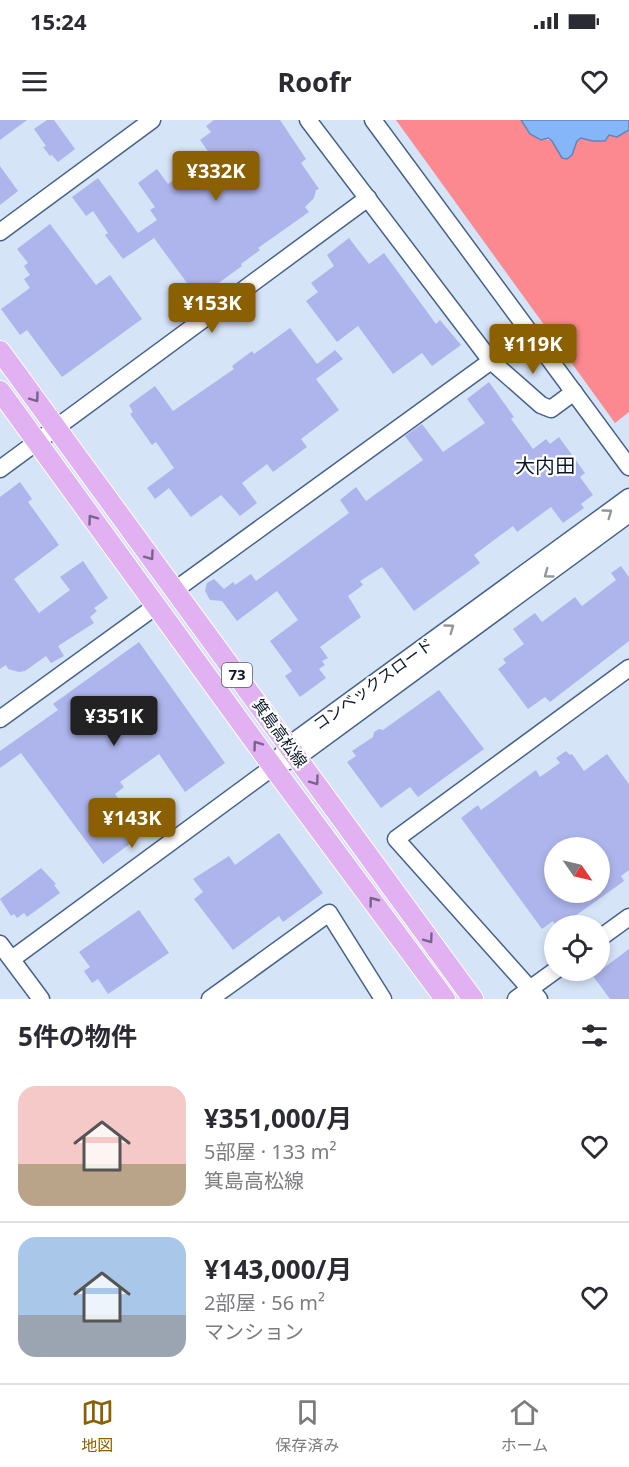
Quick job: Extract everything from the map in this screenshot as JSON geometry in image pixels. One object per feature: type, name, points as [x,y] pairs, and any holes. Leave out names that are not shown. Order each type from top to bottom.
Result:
[{"type":"main road","name":"箕島高松線","points":[[0,351],[473,999]]},
{"type":"main road","name":"箕島高松線","points":[[0,391],[445,999]]},
{"type":"street","points":[[0,232],[152,120]]},
{"type":"street","points":[[308,120],[491,361],[541,405],[551,409],[574,392]]},
{"type":"street","points":[[374,120],[629,467]]},
{"type":"street","points":[[0,470],[368,198]]},
{"type":"street","points":[[175,590],[491,361]]},
{"type":"street","name":"コンベックスロード","points":[[12,959],[273,767],[629,497]]},
{"type":"street","name":"コンベックスロード","points":[[293,751],[629,514]]},
{"type":"street","points":[[0,719],[156,606]]},
{"type":"street","points":[[535,994],[396,839],[629,668]]},
{"type":"street","points":[[210,999],[329,913],[383,999]]},
{"type":"street","points":[[610,931],[629,917]]},
{"type":"street","points":[[0,944],[40,999]]},
{"type":"street","points":[[516,999],[535,994],[546,981]]},
{"type":"shaded area","points":[[396,120],[521,120],[530,134],[552,141],[562,157],[567,159],[572,155],[577,141],[581,138],[593,141],[629,130],[629,412],[615,423]]},
{"type":"water","points":[[521,120],[629,120],[629,130],[617,137],[609,135],[605,141],[581,138],[577,141],[572,155],[567,159],[562,158],[548,138],[541,140],[530,134]]},
{"type":"building","points":[[0,120],[27,120],[0,140]]},
{"type":"building","points":[[47,120],[54,120],[75,149],[58,162],[43,147],[46,146],[34,129]]},
{"type":"building","points":[[214,120],[280,120],[306,159],[301,163],[319,189],[305,207],[309,212],[258,248],[260,250],[241,264],[242,266],[198,298],[154,238],[123,259],[105,235],[108,233],[93,211],[86,216],[72,197],[98,178],[138,233],[157,220],[150,210],[155,207],[138,183],[157,169],[168,184],[210,154],[200,140],[211,132],[206,126]]},
{"type":"building","points":[[0,166],[18,191],[0,205]]},
{"type":"building","points":[[50,224],[96,285],[110,275],[142,319],[62,377],[27,330],[20,335],[1,309],[30,288],[24,279],[30,275],[24,266],[28,263],[17,249]]},
{"type":"building","points":[[349,238],[369,264],[384,253],[436,324],[440,320],[461,345],[432,366],[422,353],[393,374],[358,326],[337,342],[306,301],[318,292],[311,283],[334,266],[327,255]]},
{"type":"building","points":[[290,328],[317,364],[335,350],[343,359],[316,379],[339,410],[301,439],[307,447],[273,472],[267,464],[242,483],[257,503],[240,516],[221,495],[191,517],[169,488],[155,499],[147,488],[174,468],[156,442],[152,445],[130,414],[133,412],[129,405],[155,386],[173,411],[234,369],[232,366],[252,351],[254,354]]},
{"type":"building","points":[[489,382],[514,417],[511,419],[533,449],[546,439],[550,444],[559,437],[585,473],[580,477],[593,495],[581,504],[584,508],[563,523],[551,507],[517,532],[513,526],[474,555],[480,563],[414,611],[382,567],[360,581],[363,585],[348,596],[361,617],[320,647],[328,658],[322,661],[325,665],[319,669],[326,678],[300,697],[285,676],[292,671],[270,641],[298,620],[277,591],[237,621],[222,601],[210,600],[205,591],[207,583],[214,579],[224,589],[233,582],[235,585],[251,574],[256,581],[349,513],[340,500],[356,487],[366,501],[423,460],[405,436],[422,424],[443,452],[485,423],[467,399]]},
{"type":"building","points":[[20,482],[32,499],[28,502],[59,545],[14,579],[39,613],[70,590],[60,577],[83,561],[108,598],[94,608],[97,611],[90,617],[94,623],[58,646],[64,656],[51,663],[46,656],[25,671],[19,672],[8,669],[6,665],[0,669],[0,497]]},
{"type":"building","points":[[621,566],[629,577],[629,641],[550,702],[545,697],[528,709],[498,669],[506,663],[503,659],[524,644],[513,629],[535,613],[542,622],[575,597],[582,606],[616,580],[611,573]]},
{"type":"building","points":[[139,642],[225,763],[185,792],[159,754],[120,782],[124,787],[115,794],[142,831],[138,834],[140,836],[103,864],[21,753],[0,768],[0,751],[58,710],[53,704]]},
{"type":"building","points":[[439,690],[484,749],[418,797],[410,787],[381,808],[347,762],[356,756],[352,751],[373,737],[374,732],[379,729],[383,730]]},
{"type":"building","points":[[566,751],[572,754],[584,771],[607,754],[629,784],[629,870],[621,876],[624,881],[610,891],[610,837],[544,837],[544,903],[593,903],[576,915],[544,915],[542,929],[461,818],[478,805],[481,810],[536,770],[540,777],[560,763],[556,758]]},
{"type":"building","points":[[279,833],[323,893],[283,922],[279,916],[233,950],[194,899],[203,892],[193,879],[229,856],[235,865]]},
{"type":"building","points":[[41,868],[56,884],[54,885],[60,893],[27,917],[24,913],[17,918],[14,914],[11,916],[0,899]]},
{"type":"building","points":[[139,910],[169,953],[108,994],[98,979],[92,983],[84,971],[90,967],[79,952]]},
{"type":"building","points":[[629,949],[629,999],[610,999],[597,981],[610,981],[610,963]]},
{"type":"district","name":"大内田","points":[[545,466]]}]
